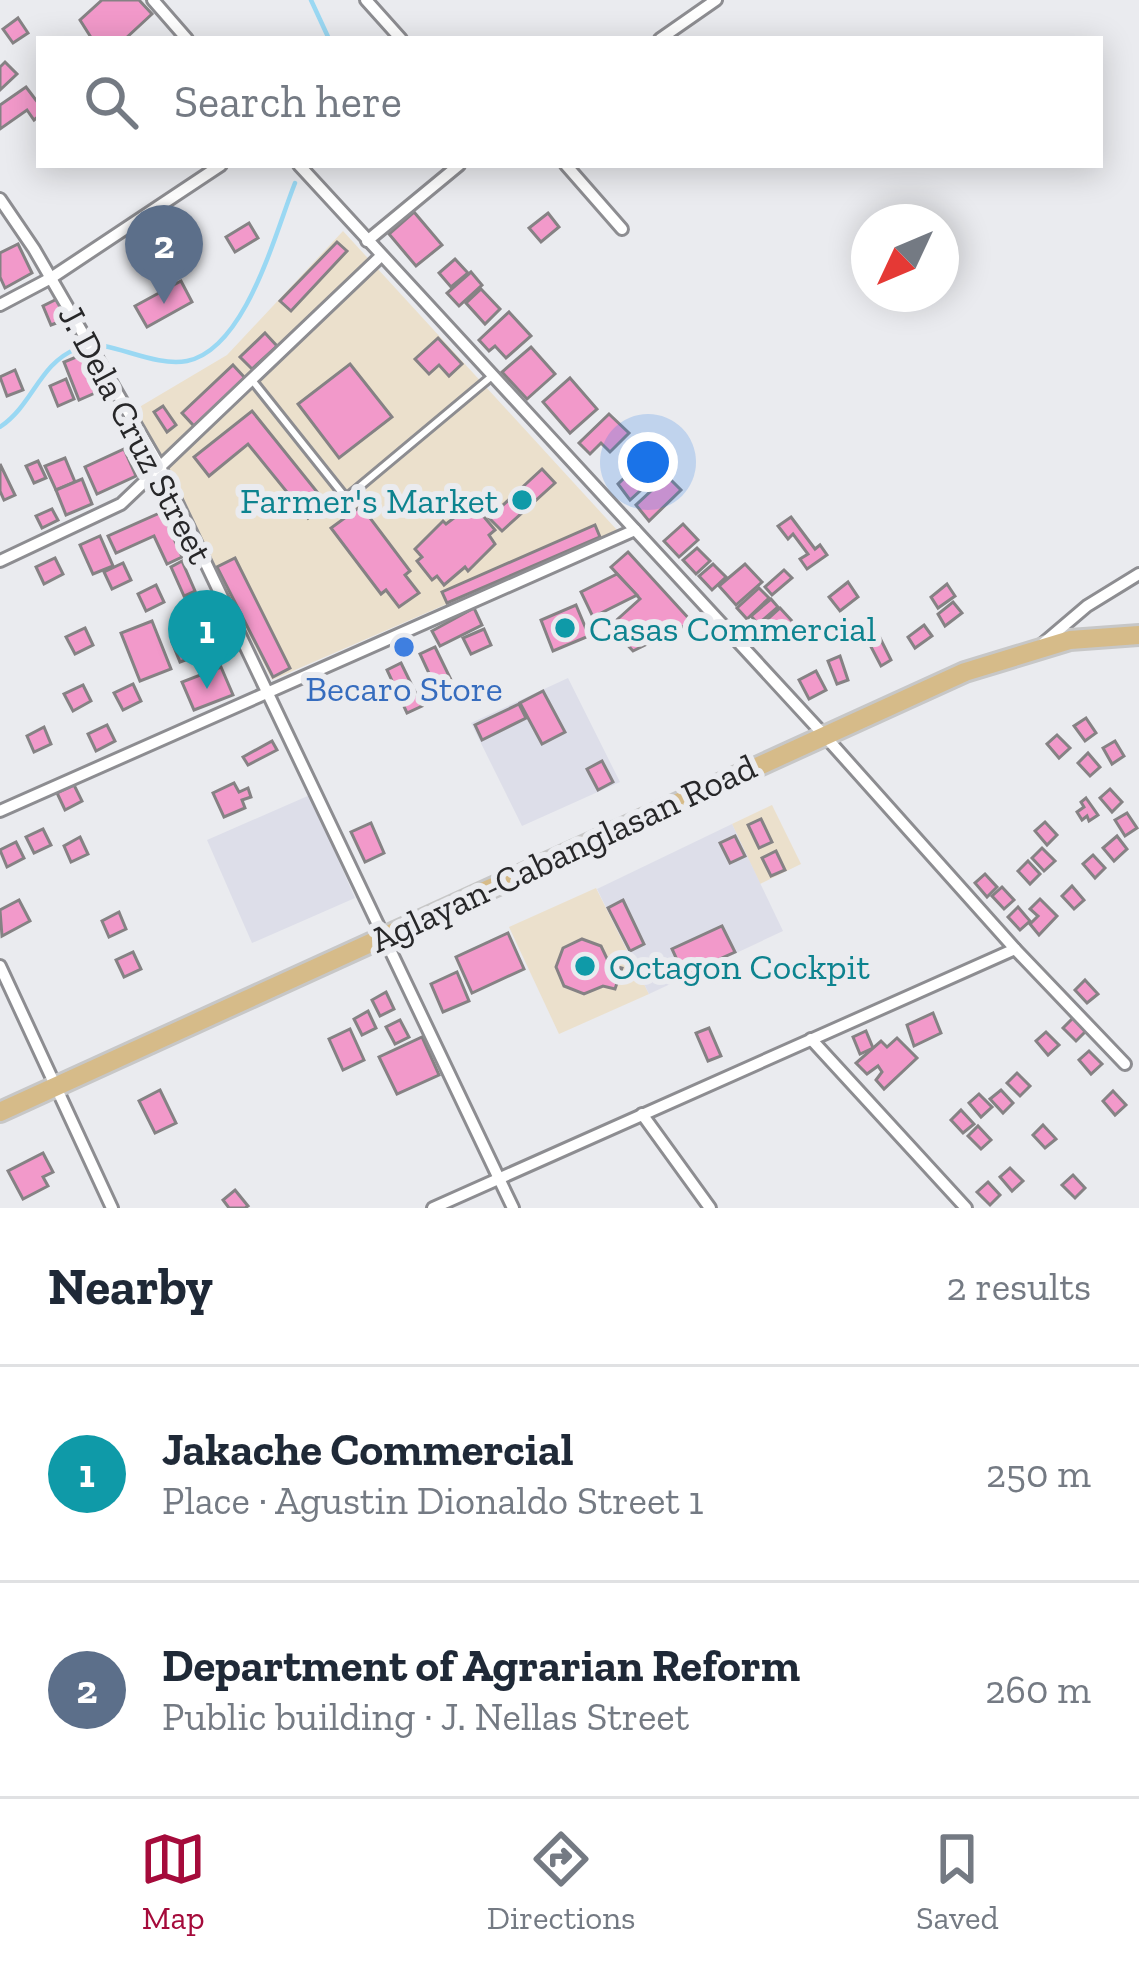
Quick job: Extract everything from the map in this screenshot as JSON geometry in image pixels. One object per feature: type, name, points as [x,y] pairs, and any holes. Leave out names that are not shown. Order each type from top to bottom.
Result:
[{"type":"main road","name":"Aglayan-Cabanglasan Road","points":[[0,1112],[965,672],[1070,640],[1139,635]]},
{"type":"street","points":[[153,0],[185,36]]},
{"type":"street","points":[[366,0],[398,36]]},
{"type":"street","points":[[664,36],[716,0]]},
{"type":"street","points":[[0,305],[51,278],[216,168]]},
{"type":"street","points":[[302,168],[1125,1064]]},
{"type":"street","points":[[367,242],[455,168]]},
{"type":"street","points":[[569,168],[622,229]]},
{"type":"street","name":"J. Dela Cruz Street","points":[[0,199],[160,467],[513,1208]]},
{"type":"street","points":[[0,561],[104,515],[381,256]]},
{"type":"street","points":[[0,811],[635,530]]},
{"type":"street","points":[[1037,648],[1087,606],[1139,574]]},
{"type":"street","points":[[433,1208],[1015,949]]},
{"type":"street","points":[[0,966],[112,1208]]},
{"type":"street","points":[[811,1039],[966,1208]]},
{"type":"street","points":[[642,1114],[710,1208]]},
{"type":"lane","points":[[252,380],[346,498],[492,376]]},
{"type":"shaded area","points":[[343,231],[617,530],[272,680],[136,409],[227,355]]},
{"type":"shaded area","points":[[568,678],[620,782],[522,826],[471,723]]},
{"type":"shaded area","points":[[310,795],[355,898],[252,943],[207,840]]},
{"type":"shaded area","points":[[772,805],[801,864],[760,884],[732,824]]},
{"type":"shaded area","points":[[732,824],[783,931],[649,994],[597,889]]},
{"type":"shaded area","points":[[596,888],[649,994],[559,1034],[509,927]]},
{"type":"building","points":[[102,0],[139,0],[152,14],[128,36],[90,36],[80,20]]},
{"type":"building","points":[[18,18],[28,33],[13,43],[3,29]]},
{"type":"building","points":[[5,62],[17,74],[0,90],[0,67]]},
{"type":"building","points":[[26,87],[36,100],[36,118],[27,110],[0,129],[0,105]]},
{"type":"building","points":[[414,212],[442,245],[416,266],[389,234]]},
{"type":"building","points":[[548,213],[559,227],[541,242],[529,228]]},
{"type":"building","points":[[249,223],[258,238],[235,252],[226,237]]},
{"type":"building","points":[[337,242],[347,251],[291,311],[280,301]]},
{"type":"building","points":[[18,244],[32,273],[5,288],[0,253]]},
{"type":"building","points":[[455,259],[468,273],[451,287],[439,273]]},
{"type":"building","points":[[471,272],[482,285],[459,306],[447,293]]},
{"type":"building","points":[[181,281],[192,302],[147,327],[135,306]]},
{"type":"building","points":[[481,289],[500,309],[485,324],[466,303]]},
{"type":"building","points":[[59,298],[67,319],[51,325],[43,306]]},
{"type":"building","points":[[509,312],[531,336],[506,358],[495,346],[489,351],[479,340]]},
{"type":"building","points":[[265,333],[277,346],[252,369],[240,357]]},
{"type":"building","points":[[438,338],[462,364],[449,376],[439,365],[429,374],[415,359]]},
{"type":"building","points":[[531,347],[555,374],[527,399],[502,372]]},
{"type":"building","points":[[81,355],[95,393],[79,400],[64,362]]},
{"type":"building","points":[[350,364],[392,417],[339,458],[298,404]]},
{"type":"building","points":[[233,365],[245,378],[194,426],[182,413]]},
{"type":"building","points":[[15,370],[23,390],[7,396],[0,377]]},
{"type":"building","points":[[570,378],[597,409],[570,433],[543,402]]},
{"type":"building","points":[[66,379],[74,399],[58,406],[50,386]]},
{"type":"building","points":[[163,406],[176,425],[167,432],[154,412]]},
{"type":"building","points":[[252,411],[326,503],[308,518],[248,444],[209,476],[194,457]]},
{"type":"building","points":[[609,414],[629,433],[610,452],[601,443],[590,454],[579,443]]},
{"type":"building","points":[[124,449],[136,476],[97,494],[85,467]]},
{"type":"building","points":[[648,455],[663,470],[630,500],[618,484]]},
{"type":"building","points":[[65,458],[75,482],[56,490],[45,466]]},
{"type":"building","points":[[38,461],[46,478],[34,483],[26,466]]},
{"type":"building","points":[[0,464],[15,495],[4,500],[0,491]]},
{"type":"building","name":"Farmer's Market","points":[[542,469],[555,483],[502,531],[489,518]]},
{"type":"building","points":[[667,476],[681,490],[649,521],[636,505]]},
{"type":"building","points":[[82,479],[92,504],[66,515],[56,490]]},
{"type":"building","points":[[361,506],[410,571],[405,575],[419,593],[399,607],[386,590],[381,594],[331,528]]},
{"type":"building","points":[[467,508],[473,516],[480,512],[495,530],[489,535],[495,544],[468,571],[465,567],[444,585],[437,576],[432,580],[417,561],[422,557],[415,549],[443,521],[446,524]]},
{"type":"building","points":[[52,509],[58,520],[42,528],[36,516]]},
{"type":"building","points":[[162,512],[182,557],[167,564],[154,536],[116,553],[108,536]]},
{"type":"building","points":[[791,517],[815,549],[820,545],[827,555],[807,569],[800,559],[808,554],[793,534],[788,539],[778,526]]},
{"type":"building","points":[[683,524],[698,540],[679,557],[664,541]]},
{"type":"building","points":[[595,525],[600,537],[447,603],[442,592]]},
{"type":"building","points":[[100,536],[113,566],[93,574],[80,545]]},
{"type":"building","points":[[697,548],[710,561],[696,574],[683,560]]},
{"type":"building","points":[[628,552],[692,622],[633,651],[610,626],[640,599],[611,567]]},
{"type":"building","points":[[55,558],[63,574],[44,584],[36,567]]},
{"type":"building","points":[[235,558],[290,668],[273,677],[217,567]]},
{"type":"building","points":[[182,561],[195,591],[184,596],[171,567]]},
{"type":"building","points":[[123,563],[131,580],[112,589],[104,572]]},
{"type":"building","points":[[713,564],[726,577],[712,590],[699,576]]},
{"type":"building","points":[[745,564],[762,582],[736,605],[719,586]]},
{"type":"building","points":[[784,570],[792,578],[772,595],[765,587]]},
{"type":"building","points":[[617,574],[637,595],[593,617],[581,592]]},
{"type":"building","points":[[848,582],[858,597],[840,611],[829,597]]},
{"type":"building","points":[[947,584],[955,596],[938,608],[931,597]]},
{"type":"building","points":[[156,585],[164,602],[146,611],[138,594]]},
{"type":"building","points":[[759,588],[769,598],[747,619],[737,608]]},
{"type":"building","points":[[771,599],[778,607],[758,624],[751,616]]},
{"type":"building","points":[[953,602],[962,613],[945,626],[938,614]]},
{"type":"building","name":"Casas Commercial","points":[[576,605],[589,636],[553,651],[541,620]]},
{"type":"building","points":[[474,608],[482,625],[440,646],[432,631]]},
{"type":"building","points":[[780,608],[793,622],[773,639],[760,626]]},
{"type":"building","points":[[152,621],[171,669],[140,681],[121,633]]},
{"type":"building","points":[[219,624],[226,645],[180,662],[172,642]]},
{"type":"building","points":[[924,625],[932,636],[915,648],[908,637]]},
{"type":"building","points":[[85,628],[93,645],[75,654],[66,637]]},
{"type":"building","points":[[484,629],[491,645],[471,654],[463,638]]},
{"type":"building","points":[[880,638],[891,660],[881,666],[869,643]]},
{"type":"building","points":[[435,647],[456,690],[440,697],[420,654]]},
{"type":"building","points":[[840,656],[848,680],[837,684],[828,661]]},
{"type":"building","points":[[401,663],[422,706],[407,713],[387,670]]},
{"type":"building","points":[[221,667],[233,695],[194,710],[182,682]]},
{"type":"building","points":[[816,671],[826,690],[809,699],[799,680]]},
{"type":"building","points":[[133,684],[141,701],[123,710],[114,693]]},
{"type":"building","points":[[83,685],[91,701],[73,711],[64,694]]},
{"type":"building","points":[[543,691],[565,732],[542,744],[520,703]]},
{"type":"building","points":[[519,704],[526,718],[482,740],[475,725]]},
{"type":"building","points":[[1086,718],[1096,733],[1085,741],[1074,726]]},
{"type":"building","points":[[107,725],[115,741],[96,751],[88,734]]},
{"type":"building","points":[[44,727],[51,744],[34,752],[27,736]]},
{"type":"building","points":[[1057,735],[1070,748],[1059,758],[1047,744]]},
{"type":"building","points":[[272,741],[277,750],[248,765],[243,757]]},
{"type":"building","points":[[1115,741],[1124,756],[1112,764],[1103,748]]},
{"type":"building","points":[[1088,753],[1100,767],[1090,776],[1078,763]]},
{"type":"building","points":[[602,761],[613,782],[598,790],[587,769]]},
{"type":"building","points":[[234,783],[239,792],[248,788],[251,797],[242,800],[245,808],[224,817],[213,793]]},
{"type":"building","points":[[74,785],[82,801],[65,810],[57,793]]},
{"type":"building","points":[[1110,789],[1122,802],[1112,812],[1100,798]]},
{"type":"building","points":[[1086,798],[1098,815],[1089,821],[1077,812]]},
{"type":"building","points":[[1127,813],[1137,828],[1125,836],[1115,820]]},
{"type":"building","points":[[761,819],[772,842],[759,848],[748,825]]},
{"type":"building","points":[[1045,822],[1057,835],[1047,845],[1035,831]]},
{"type":"building","points":[[371,823],[384,853],[365,862],[351,832]]},
{"type":"building","points":[[43,829],[51,845],[34,853],[26,837]]},
{"type":"building","points":[[735,836],[745,856],[730,863],[720,843]]},
{"type":"building","points":[[1117,836],[1127,849],[1114,861],[1103,848]]},
{"type":"building","points":[[80,837],[88,854],[71,862],[64,846]]},
{"type":"building","points":[[16,842],[24,858],[7,867],[0,850]]},
{"type":"building","points":[[1042,848],[1055,861],[1044,871],[1032,858]]},
{"type":"building","points":[[776,851],[785,870],[771,876],[762,858]]},
{"type":"building","points":[[1093,855],[1105,868],[1095,878],[1083,864]]},
{"type":"building","points":[[1028,861],[1040,874],[1030,884],[1018,871]]},
{"type":"building","points":[[985,874],[997,887],[987,897],[975,883]]},
{"type":"building","points":[[1072,886],[1084,900],[1074,909],[1062,896]]},
{"type":"building","points":[[1002,887],[1014,900],[1004,909],[992,896]]},
{"type":"building","points":[[1040,899],[1057,916],[1039,935],[1030,924],[1038,916],[1030,909]]},
{"type":"building","points":[[19,900],[30,921],[2,936],[0,910]]},
{"type":"building","points":[[623,900],[644,944],[630,951],[608,908]]},
{"type":"building","points":[[1018,907],[1030,921],[1020,930],[1008,917]]},
{"type":"building","points":[[119,912],[126,929],[109,937],[102,921]]},
{"type":"building","points":[[722,926],[735,952],[684,975],[672,949]]},
{"type":"building","points":[[508,933],[524,969],[472,993],[456,957]]},
{"type":"building","name":"Octagon Cockpit","points":[[582,939],[601,946],[610,965],[622,968],[615,989],[603,986],[584,994],[564,986],[556,967],[563,948]]},
{"type":"building","points":[[133,952],[141,969],[124,977],[116,960]]},
{"type":"building","points":[[457,972],[469,1001],[443,1012],[431,984]]},
{"type":"building","points":[[1085,980],[1098,994],[1087,1003],[1075,990]]},
{"type":"building","points":[[386,992],[394,1009],[380,1016],[372,1000]]},
{"type":"building","points":[[368,1011],[376,1028],[362,1035],[354,1019]]},
{"type":"building","points":[[933,1013],[941,1033],[914,1046],[907,1025]]},
{"type":"building","points":[[1073,1018],[1086,1031],[1076,1041],[1063,1028]]},
{"type":"building","points":[[400,1020],[409,1037],[395,1044],[386,1027]]},
{"type":"building","points":[[709,1028],[721,1056],[708,1061],[696,1033]]},
{"type":"building","points":[[350,1029],[364,1060],[343,1070],[329,1039]]},
{"type":"building","points":[[866,1031],[873,1048],[860,1054],[853,1037]]},
{"type":"building","points":[[1046,1032],[1059,1045],[1048,1055],[1036,1041]]},
{"type":"building","points":[[422,1037],[439,1075],[397,1094],[379,1057]]},
{"type":"building","points":[[897,1038],[917,1058],[884,1089],[876,1080],[882,1072],[878,1066],[867,1074],[856,1063],[881,1041],[887,1047]]},
{"type":"building","points":[[1089,1051],[1102,1064],[1091,1074],[1079,1060]]},
{"type":"building","points":[[1017,1073],[1030,1086],[1020,1096],[1007,1083]]},
{"type":"building","points":[[160,1090],[176,1123],[155,1133],[139,1101]]},
{"type":"building","points":[[1001,1090],[1013,1103],[1003,1113],[990,1099]]},
{"type":"building","points":[[1113,1091],[1126,1105],[1115,1115],[1103,1101]]},
{"type":"building","points":[[979,1094],[992,1107],[981,1117],[969,1103]]},
{"type":"building","points":[[961,1110],[974,1124],[963,1133],[951,1120]]},
{"type":"building","points":[[1043,1125],[1056,1139],[1045,1148],[1033,1135]]},
{"type":"building","points":[[978,1126],[991,1140],[981,1149],[968,1136]]},
{"type":"building","points":[[43,1153],[53,1172],[43,1177],[48,1186],[23,1199],[8,1171]]},
{"type":"building","points":[[1010,1168],[1023,1181],[1012,1191],[1000,1177]]},
{"type":"building","points":[[1073,1175],[1085,1188],[1075,1198],[1062,1185]]},
{"type":"building","points":[[988,1182],[1000,1195],[990,1205],[977,1192]]},
{"type":"building","points":[[235,1190],[248,1206],[229,1208],[223,1200]]},
{"type":"waterway","points":[[311,0],[328,36]]},
{"type":"waterway","points":[[104,346],[167,361],[187,361],[208,352],[226,335],[256,286],[295,183]]},
{"type":"waterway","points":[[0,427],[21,408],[53,364],[76,349]]},
{"type":"place","name":"Department of Agrarian Reform","points":[[164,304]]},
{"type":"place","name":"Farmer's Market","points":[[522,500]]},
{"type":"place","name":"Casas Commercial","points":[[565,628]]},
{"type":"place","name":"Becaro Store","points":[[404,647]]},
{"type":"place","name":"Jakache Commercial","points":[[207,689]]},
{"type":"place","name":"Octagon Cockpit","points":[[585,966]]}]
